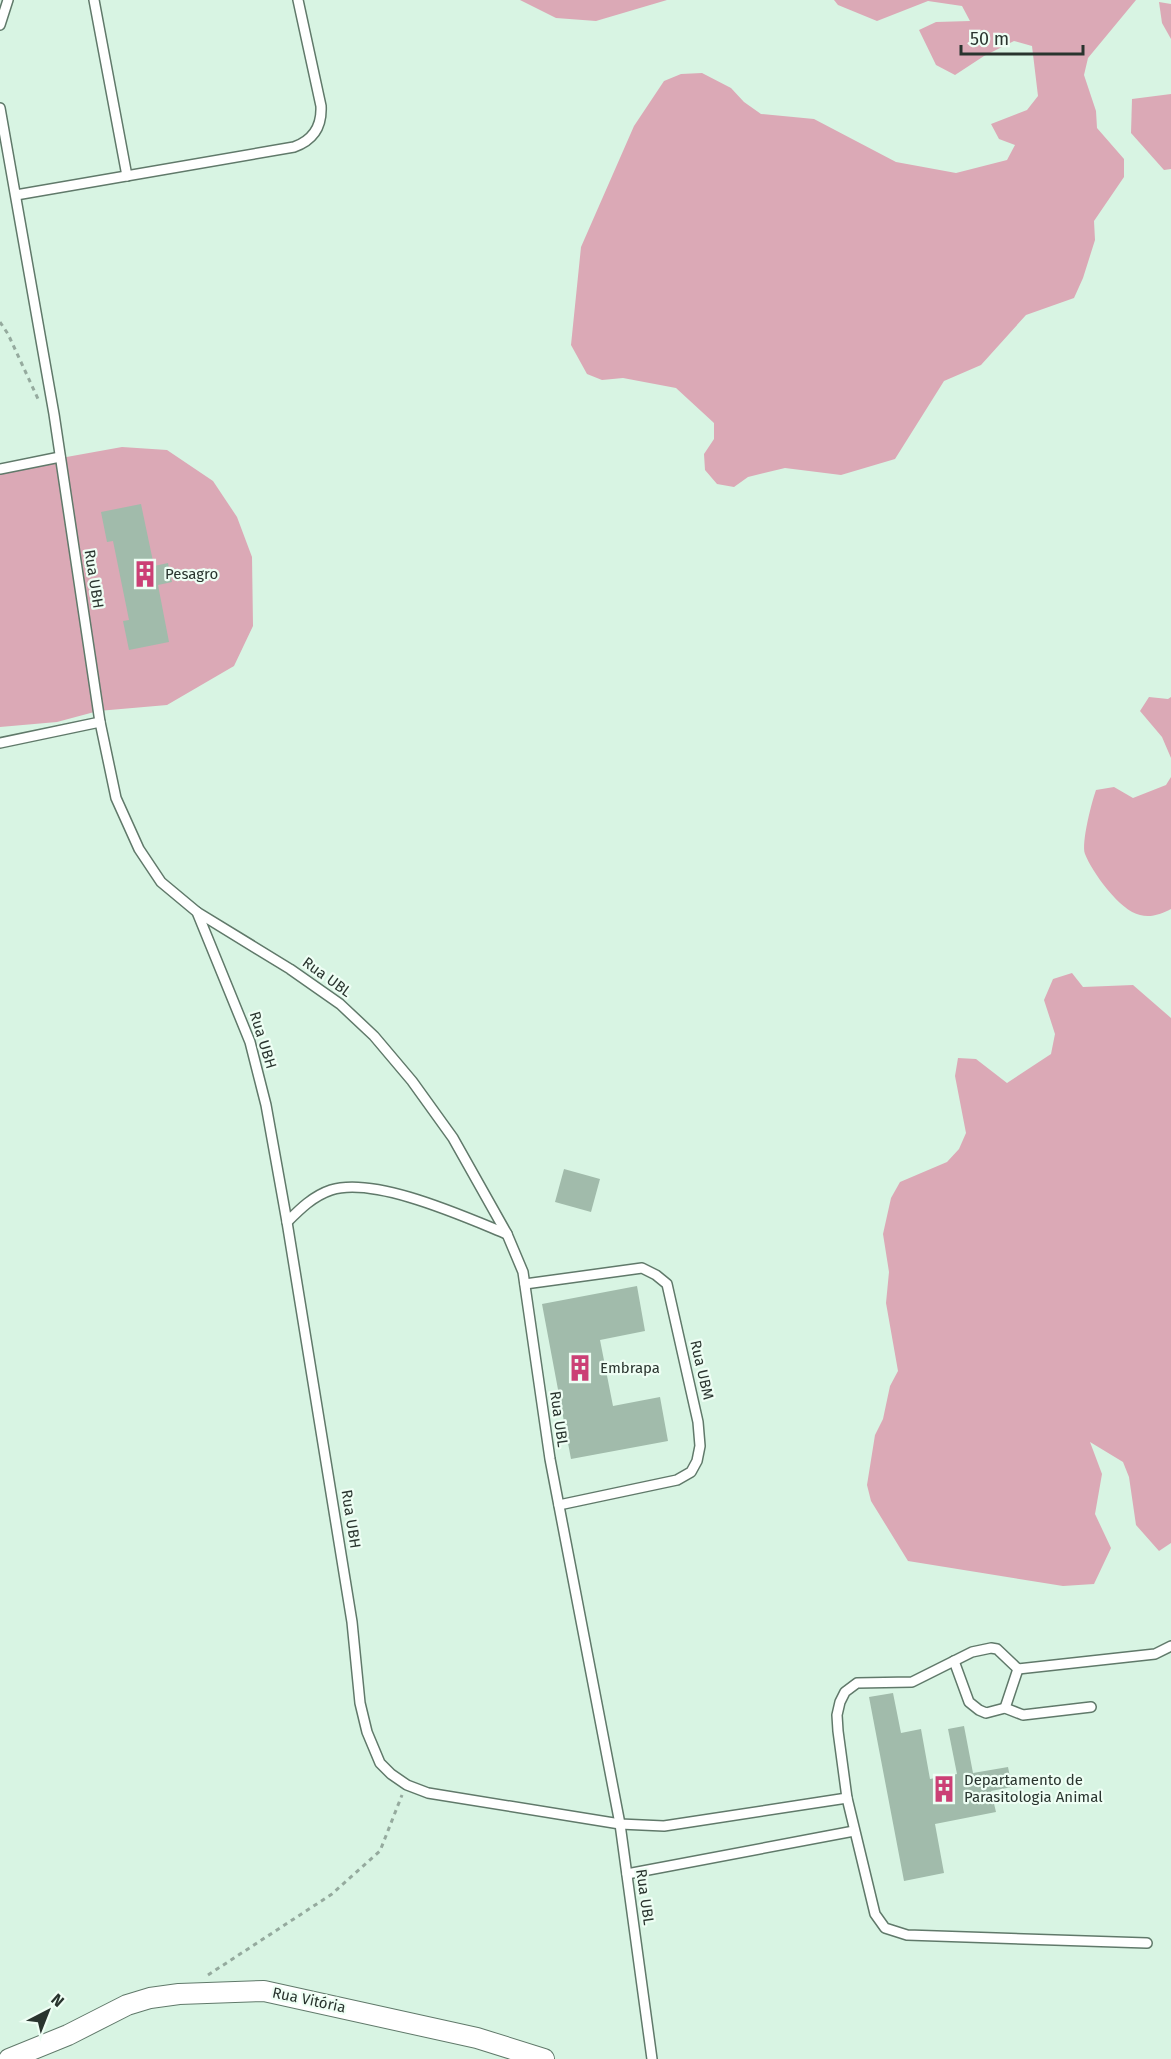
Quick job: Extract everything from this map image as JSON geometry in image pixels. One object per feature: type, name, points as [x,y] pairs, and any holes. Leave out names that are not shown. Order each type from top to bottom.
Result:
[{"type":"street","name":"Rua Vitória","points":[[9,2059],[68,2035],[127,2005],[150,1998],[179,1994],[264,1991],[477,2038],[544,2059]]},
{"type":"lane","points":[[94,0],[127,176]]},
{"type":"lane","points":[[16,195],[294,147],[313,136],[320,123],[321,106],[298,0]]},
{"type":"lane","points":[[0,25],[7,1]]},
{"type":"lane","name":"Rua UBH","points":[[0,108],[54,414],[100,722],[117,798],[140,849],[161,882],[197,912],[250,1042],[266,1105],[287,1222],[352,1622],[360,1703],[367,1732],[380,1763],[407,1785],[428,1793],[620,1824],[664,1826],[847,1798]]},
{"type":"lane","points":[[0,469],[60,457]]},
{"type":"lane","points":[[0,743],[100,722]]},
{"type":"lane","name":"Rua UBL","points":[[197,912],[290,969],[340,1004],[374,1036],[412,1081],[453,1138],[507,1234],[523,1272],[550,1459],[620,1824],[652,2059]]},
{"type":"lane","points":[[287,1222],[320,1194],[333,1189],[366,1186],[446,1209],[507,1234]]},
{"type":"lane","name":"Rua UBM","points":[[525,1284],[642,1268],[656,1275],[667,1284],[698,1422],[700,1446],[697,1461],[691,1472],[677,1480],[559,1505]]},
{"type":"lane","points":[[1018,1669],[1155,1654],[1171,1646]]},
{"type":"lane","points":[[1018,1669],[998,1649],[991,1648],[972,1652],[912,1682],[857,1683],[845,1692],[837,1715],[847,1798],[875,1914],[885,1928],[907,1935],[1147,1943]]},
{"type":"lane","points":[[954,1660],[969,1702],[986,1713],[1005,1708],[1023,1715],[1091,1707]]},
{"type":"lane","points":[[1005,1708],[1018,1669]]},
{"type":"lane","points":[[627,1874],[854,1831]]},
{"type":"path","points":[[0,322],[35,396],[54,414]]},
{"type":"path","points":[[208,1976],[332,1894],[380,1851],[407,1785]]},
{"type":"shaded area","points":[[520,0],[667,0],[596,21],[556,18]]},
{"type":"shaded area","points":[[834,0],[1136,0],[1088,58],[1084,75],[1096,111],[1097,128],[1124,159],[1124,177],[1094,221],[1095,240],[1074,298],[1026,315],[981,365],[944,381],[895,459],[841,475],[785,468],[748,477],[734,487],[717,484],[705,470],[704,454],[714,439],[714,423],[676,388],[623,378],[602,380],[587,374],[571,345],[581,247],[634,126],[664,81],[681,74],[702,73],[731,88],[744,102],[761,114],[814,119],[896,162],[956,173],[1007,160],[1015,145],[999,139],[991,124],[1027,110],[1038,96],[1032,46],[1014,41],[984,56],[955,75],[936,65],[919,30],[936,22],[970,21],[962,6],[928,1],[877,21],[838,5]]},
{"type":"shaded area","points":[[1159,2],[1171,4],[1171,39],[1162,23]]},
{"type":"shaded area","points":[[1171,94],[1171,169],[1164,170],[1131,133],[1132,99]]},
{"type":"shaded area","points":[[122,447],[167,450],[213,481],[237,517],[252,557],[253,626],[234,666],[167,705],[98,711],[57,722],[0,727],[0,469]]},
{"type":"shaded area","points":[[1149,697],[1168,699],[1171,697],[1171,758],[1162,737],[1140,711]]},
{"type":"shaded area","points":[[1171,777],[1171,909],[1156,915],[1140,915],[1132,912],[1116,899],[1100,880],[1085,854],[1084,841],[1092,803],[1096,790],[1114,787],[1133,798],[1166,785]]},
{"type":"shaded area","points":[[1072,973],[1083,987],[1133,985],[1171,1018],[1171,1543],[1159,1551],[1136,1525],[1129,1477],[1123,1462],[1090,1442],[1102,1474],[1095,1514],[1111,1548],[1094,1584],[1063,1586],[908,1561],[871,1501],[867,1485],[875,1435],[883,1419],[890,1386],[898,1371],[886,1303],[889,1272],[883,1234],[891,1198],[900,1182],[947,1162],[959,1149],[966,1133],[955,1076],[958,1058],[976,1059],[1007,1083],[1051,1054],[1055,1034],[1044,1000],[1053,979]]},
{"type":"building","name":"Pesagro","points":[[141,504],[154,566],[168,563],[172,582],[158,585],[169,642],[129,650],[123,621],[129,620],[113,541],[107,542],[101,512]]},
{"type":"building","points":[[564,1169],[600,1179],[591,1212],[555,1202]]},
{"type":"building","name":"Embrapa","points":[[637,1286],[645,1331],[600,1340],[613,1406],[660,1397],[668,1441],[571,1459],[542,1304]]},
{"type":"building","name":"Departamento de Parasitologia Animal","points":[[893,1693],[901,1733],[921,1729],[930,1779],[957,1774],[948,1729],[964,1726],[973,1773],[1008,1767],[1012,1787],[991,1791],[996,1812],[935,1824],[944,1873],[904,1881],[869,1697]]},
{"type":"place","name":"Pesagro","points":[[145,574]]},
{"type":"place","name":"Embrapa","points":[[580,1368]]},
{"type":"place","name":"Departamento de Parasitologia Animal","points":[[944,1789]]}]
